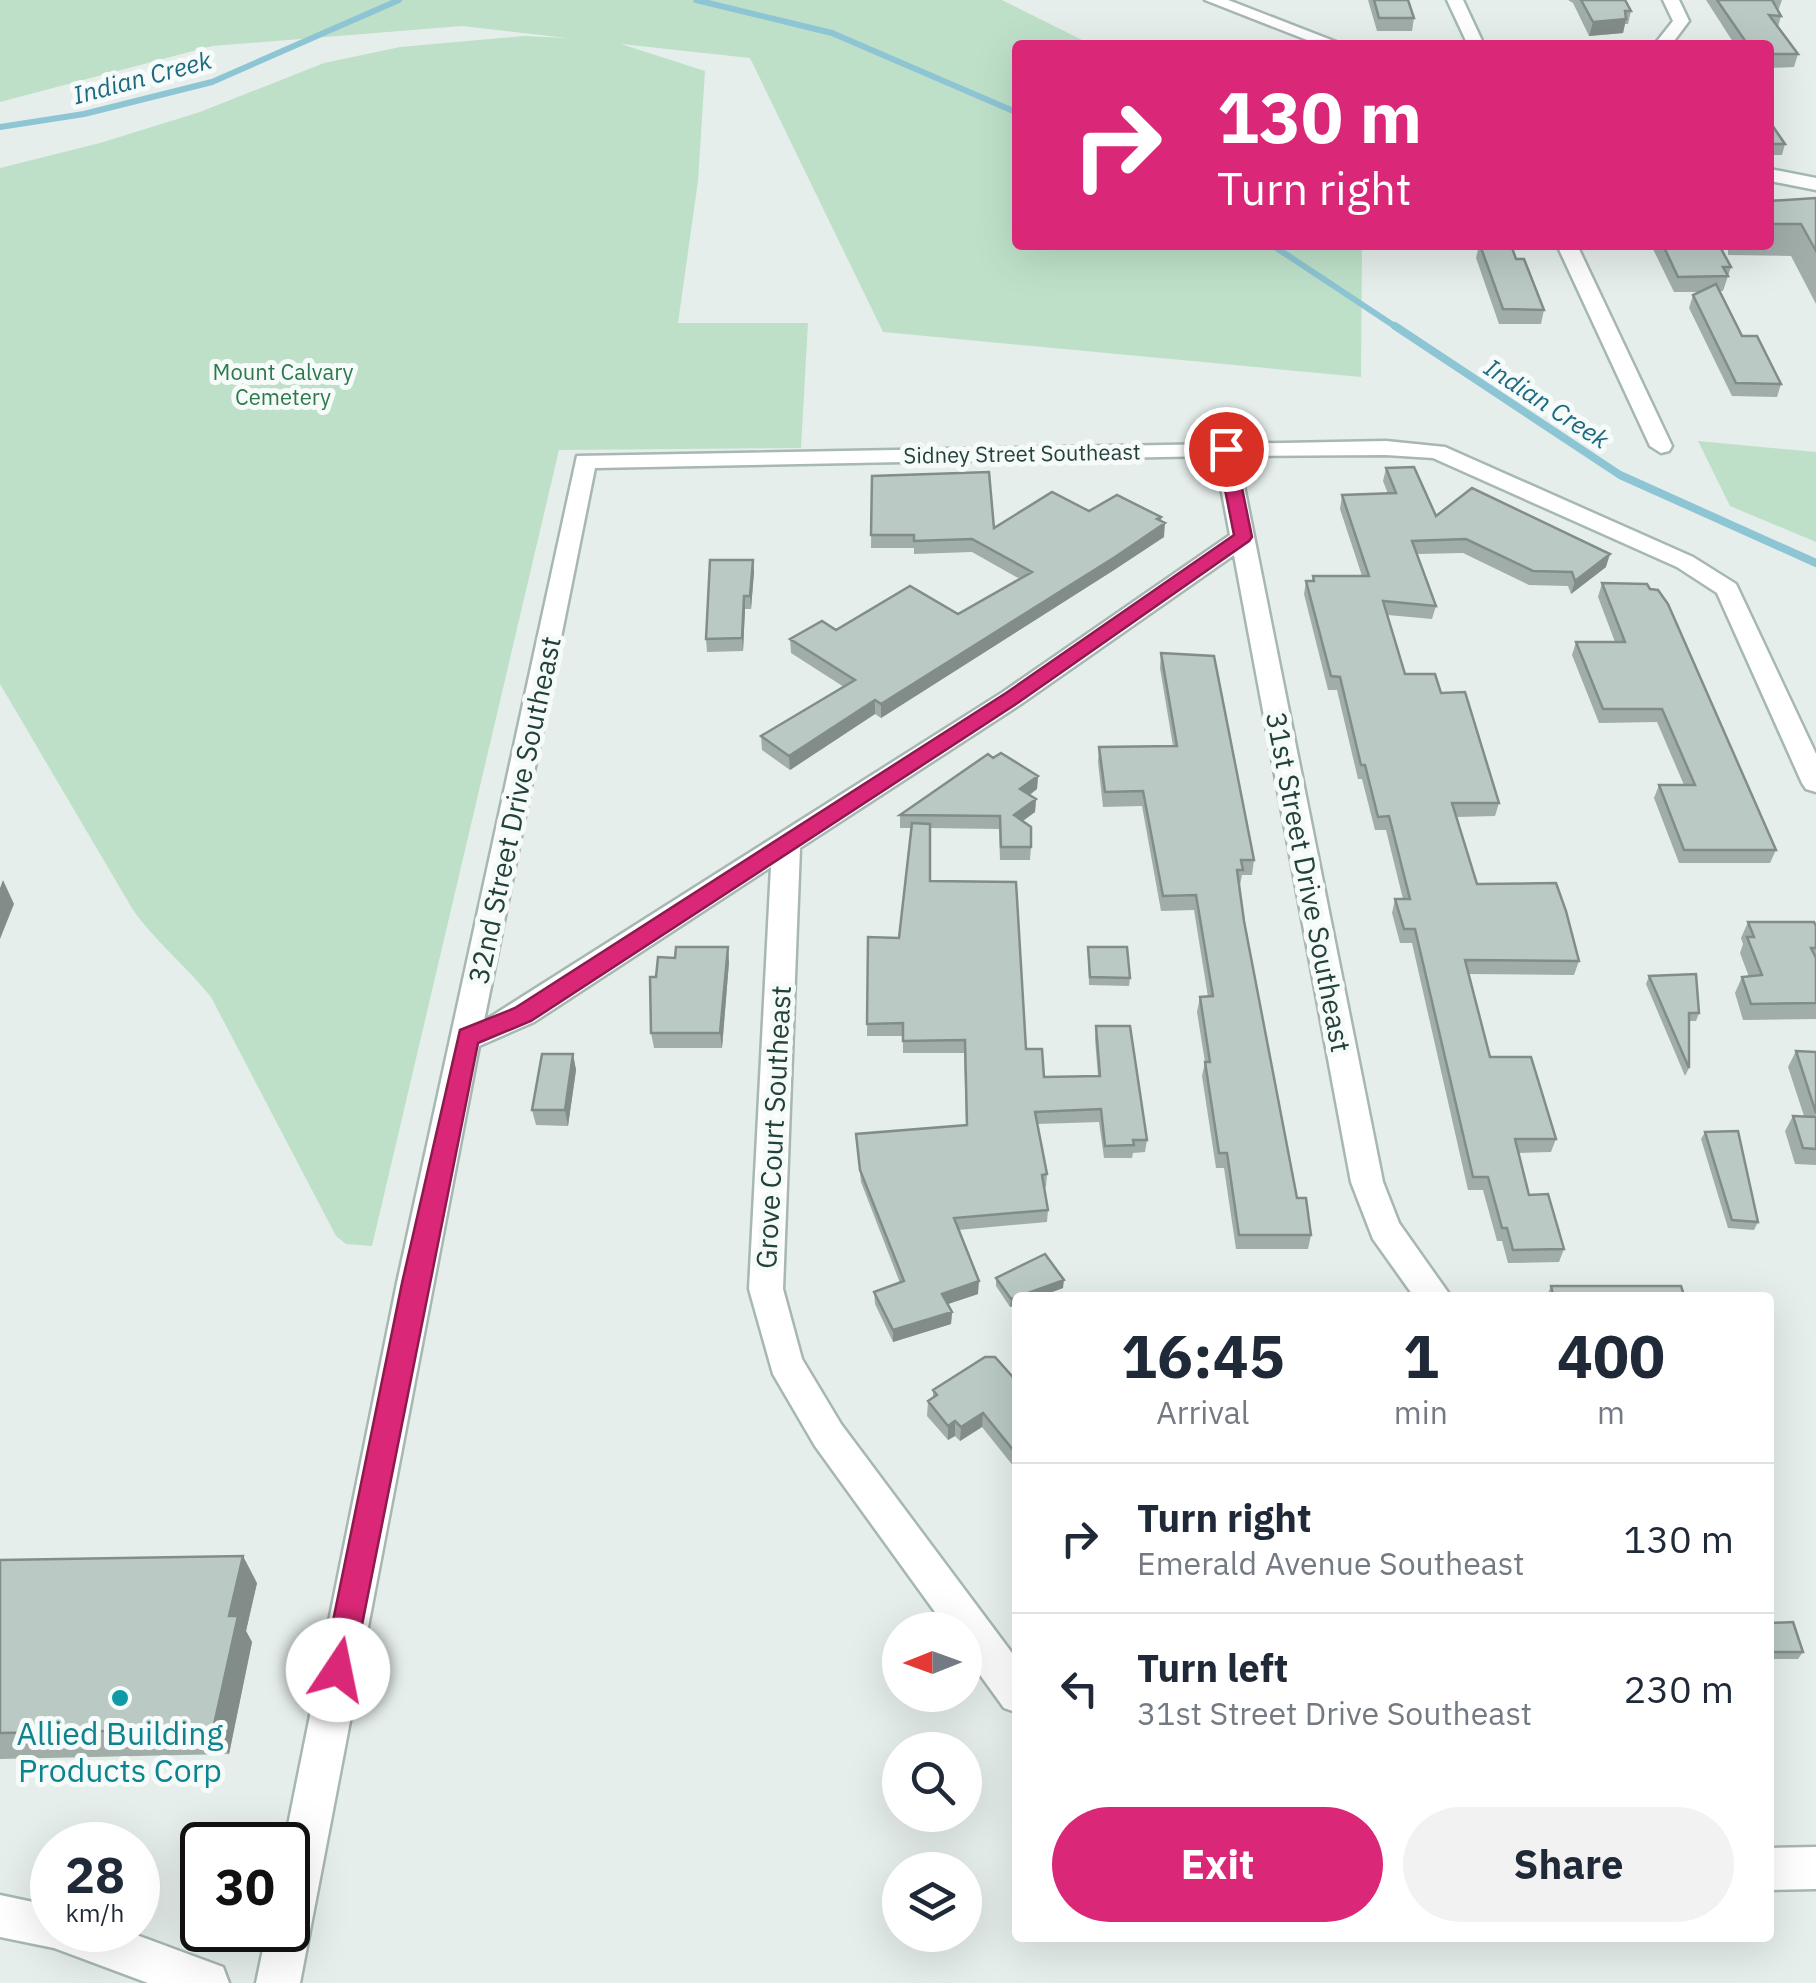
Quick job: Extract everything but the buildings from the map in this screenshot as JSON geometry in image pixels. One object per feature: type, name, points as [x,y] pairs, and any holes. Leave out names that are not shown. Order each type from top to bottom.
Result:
[{"type":"street","points":[[1213,0],[1322,40]]},
{"type":"street","points":[[1455,0],[1474,40]]},
{"type":"street","points":[[1666,40],[1681,21],[1671,0]]},
{"type":"street","points":[[1774,176],[1816,184]]},
{"type":"street","points":[[1569,250],[1661,446]]},
{"type":"street","name":"Sidney Street Southeast","points":[[585,461],[1226,449],[1386,448],[1437,452],[1686,562],[1727,589],[1816,783]]},
{"type":"street","name":"31st Street Drive Southeast","points":[[1226,449],[1367,1182],[1386,1230],[1431,1292]]},
{"type":"street","name":"32nd Street Drive Southeast","points":[[278,1983],[407,1322],[585,461]]},
{"type":"street","points":[[468,1036],[523,1014],[1012,698],[1243,537]]},
{"type":"street","name":"Grove Court Southeast","points":[[786,843],[766,1289],[785,1363],[828,1435],[1012,1686]]},
{"type":"street","points":[[1774,1869],[1816,1868]]},
{"type":"street","points":[[0,1916],[30,1922]]},
{"type":"street","points":[[123,1952],[207,1983]]},
{"type":"green space","name":"Mount Calvary Cemetery","points":[[0,0],[1002,0],[1082,40],[1012,40],[1012,250],[1362,250],[1361,377],[883,332],[750,58],[621,44],[705,71],[698,181],[678,323],[808,323],[801,448],[559,450],[372,1246],[346,1244],[336,1236],[211,997],[133,910],[0,684],[0,168],[200,112],[324,63],[400,47],[524,36],[567,38],[462,26],[212,46],[0,102]]},
{"type":"green space","points":[[1698,441],[1816,452],[1816,542],[1730,506]]},
{"type":"waterway","name":"Indian Creek","points":[[0,127],[84,114],[212,82],[399,0]]},
{"type":"waterway","name":"Indian Creek","points":[[696,0],[832,33],[1012,110]]},
{"type":"waterway","name":"Indian Creek","points":[[1280,250],[1399,329]]},
{"type":"waterway","name":"Indian Creek","points":[[1395,326],[1620,475],[1816,563]]},
{"type":"place","name":"Allied Building Products Corp","points":[[120,1698]]},
{"type":"route","points":[[338,1670],[414,1283],[468,1036],[504,1025],[523,1014],[1012,698],[1243,537],[1226,449]]}]
